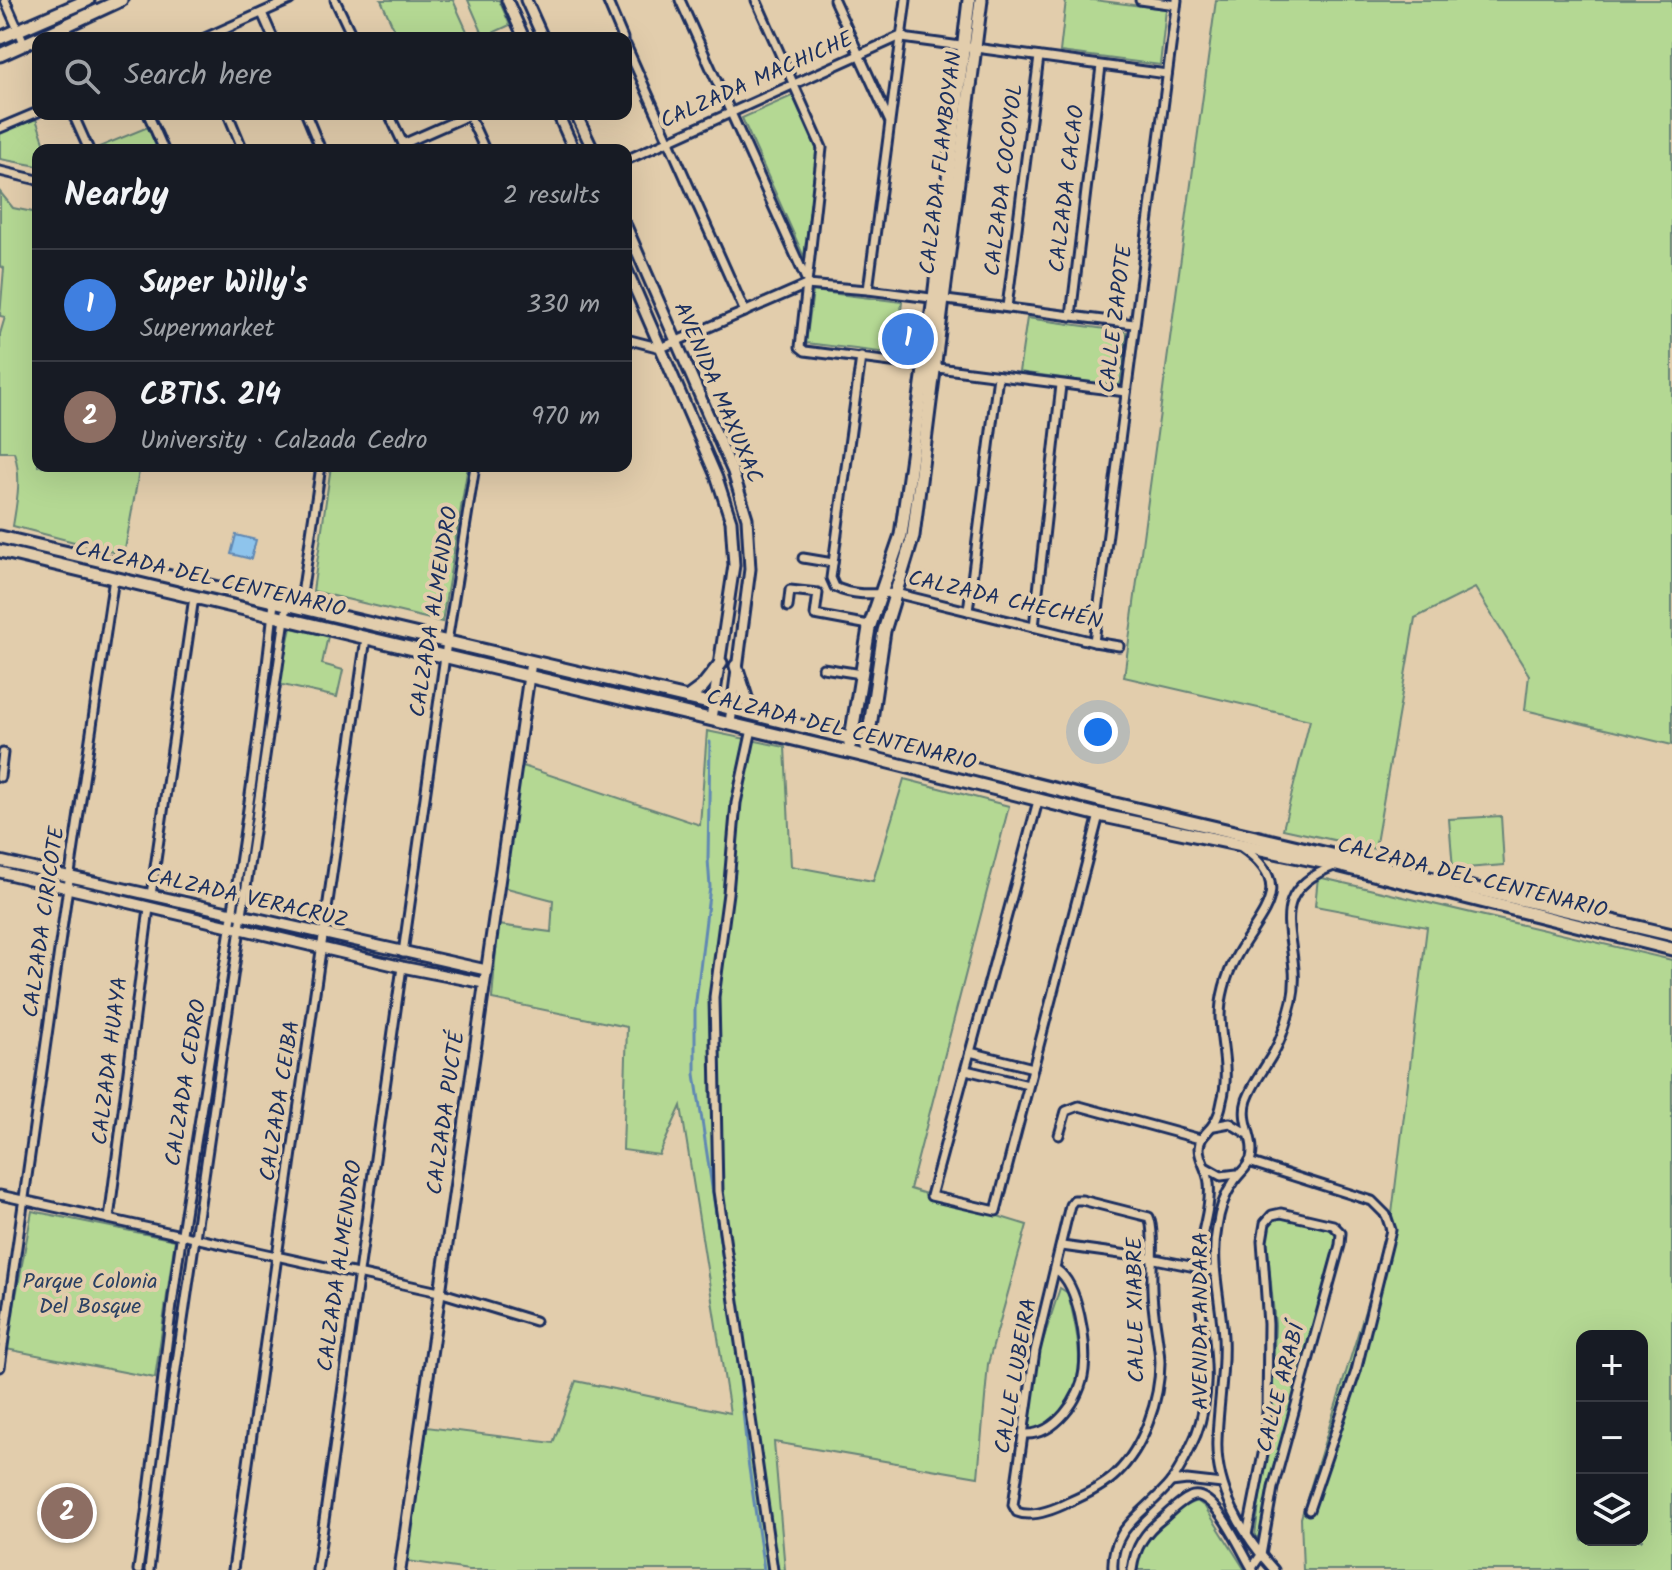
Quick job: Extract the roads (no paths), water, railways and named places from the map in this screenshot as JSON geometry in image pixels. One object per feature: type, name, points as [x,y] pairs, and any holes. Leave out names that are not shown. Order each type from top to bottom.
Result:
[{"type":"main road","points":[[51,32],[121,0]]},
{"type":"main road","name":"CALZADA FLAMBOYAN","points":[[969,0],[970,46]]},
{"type":"main road","name":"CALZADA FLAMBOYAN","points":[[865,756],[884,631],[913,536],[930,367],[970,46],[981,0]]},
{"type":"main road","points":[[0,38],[84,1]]},
{"type":"main road","points":[[0,55],[32,41]]},
{"type":"main road","name":"CALZADA FLAMBOYAN","points":[[849,752],[869,625],[901,535],[930,367]]},
{"type":"main road","name":"CALZADA DEL CENTENARIO","points":[[0,537],[732,708],[1365,867],[1672,949]]},
{"type":"main road","name":"CALZADA DEL CENTENARIO","points":[[0,551],[730,723],[1038,801],[1240,846],[1337,865],[1365,867],[1672,935]]},
{"type":"main road","points":[[687,698],[702,687],[721,663]]},
{"type":"main road","points":[[736,666],[751,713]]},
{"type":"street","points":[[5,0],[25,45]]},
{"type":"street","points":[[219,32],[290,0]]},
{"type":"street","points":[[335,0],[350,32]]},
{"type":"street","points":[[507,0],[521,32]]},
{"type":"street","points":[[527,0],[540,32]]},
{"type":"street","points":[[607,0],[620,32]]},
{"type":"street","points":[[680,0],[807,283]]},
{"type":"street","points":[[756,0],[822,148],[800,347],[805,351],[1126,392]]},
{"type":"street","points":[[834,0],[890,122]]},
{"type":"street","points":[[868,290],[906,0]]},
{"type":"street","points":[[1140,0],[1176,2]]},
{"type":"street","name":"CALLE ZAPOTE","points":[[1094,642],[1176,2]]},
{"type":"street","points":[[262,13],[270,32]]},
{"type":"street","points":[[902,36],[1167,74]]},
{"type":"street","name":"CALZADA MACHICHE","points":[[632,157],[902,36]]},
{"type":"street","name":"CALZADA COCOYOL","points":[[1007,307],[1039,57]]},
{"type":"street","points":[[632,59],[745,312]]},
{"type":"street","name":"CALZADA CACAO","points":[[1071,316],[1101,66]]},
{"type":"street","points":[[0,128],[32,115]]},
{"type":"street","points":[[76,120],[86,144]]},
{"type":"street","points":[[151,120],[161,144]]},
{"type":"street","points":[[230,120],[240,144]]},
{"type":"street","points":[[308,120],[318,144]]},
{"type":"street","points":[[392,120],[404,144]]},
{"type":"street","points":[[411,144],[459,120]]},
{"type":"street","points":[[471,120],[482,144]]},
{"type":"street","points":[[561,120],[571,144]]},
{"type":"street","points":[[579,120],[590,144]]},
{"type":"street","points":[[0,171],[32,179]]},
{"type":"street","name":"AVENIDA MAXUXAC","points":[[632,240],[733,472],[747,518],[751,555],[730,723]]},
{"type":"street","name":"AVENIDA MAXUXAC","points":[[632,282],[728,510],[734,553],[711,719]]},
{"type":"street","points":[[632,341],[661,348],[807,283],[1134,324]]},
{"type":"street","points":[[803,558],[833,563],[861,357]]},
{"type":"street","points":[[968,611],[998,376]]},
{"type":"street","points":[[1034,627],[1061,385]]},
{"type":"street","points":[[300,608],[320,472]]},
{"type":"street","name":"CALZADA ALMENDRO","points":[[403,953],[474,472]]},
{"type":"street","name":"CALZADA CHECHÉN","points":[[833,563],[831,578],[835,587],[842,591],[895,593],[1119,646]]},
{"type":"street","name":"CALZADA CIRICOTE","points":[[0,1367],[114,578]]},
{"type":"street","points":[[788,607],[790,590],[818,593],[815,615],[869,625]]},
{"type":"street","points":[[729,595],[746,598]]},
{"type":"street","points":[[151,895],[194,597]]},
{"type":"street","name":"CALZADA CEDRO","points":[[279,617],[280,603]]},
{"type":"street","name":"CALZADA CEDRO","points":[[138,1570],[155,1462],[182,1235],[235,919],[280,603]]},
{"type":"street","name":"CALZADA CEIBA","points":[[233,1570],[275,1256],[325,936],[366,638]]},
{"type":"street","name":"CALZADA PUCTÉ","points":[[400,1570],[531,662]]},
{"type":"street","points":[[823,668],[861,674]]},
{"type":"street","points":[[752,729],[736,803],[714,997],[717,1177],[773,1570]]},
{"type":"street","points":[[0,777],[3,753]]},
{"type":"street","points":[[1038,801],[931,1196],[996,1211],[1099,815]]},
{"type":"street","points":[[1059,1135],[1066,1111],[1079,1106],[1200,1139],[1215,1123],[1228,1073],[1220,1013],[1225,985],[1233,961],[1267,910],[1270,893],[1269,878],[1263,865],[1240,846]]},
{"type":"street","name":"CALZADA VERACRUZ","points":[[0,861],[149,908],[235,919],[486,970]]},
{"type":"street","points":[[1309,1510],[1356,1371],[1391,1240],[1391,1230],[1386,1215],[1372,1201],[1249,1162],[1252,1144],[1243,1113],[1248,1096],[1276,1049],[1292,999],[1294,973],[1287,916],[1294,893],[1317,873],[1337,865]]},
{"type":"street","name":"CALZADA VERACRUZ","points":[[0,872],[151,895],[235,919],[241,929],[484,983]]},
{"type":"street","name":"CALZADA HUAYA","points":[[109,1219],[149,908]]},
{"type":"street","name":"CALZADA CEDRO","points":[[149,1570],[194,1238],[241,929]]},
{"type":"street","name":"CALZADA ALMENDRO","points":[[317,1570],[402,967]]},
{"type":"street","points":[[970,1052],[1033,1068]]},
{"type":"street","points":[[966,1070],[1028,1085]]},
{"type":"street","points":[[1210,1128],[1230,1123],[1248,1135]]},
{"type":"street","name":"AVENIDA ANDARA","points":[[1113,1570],[1120,1534],[1171,1482],[1185,1458],[1203,1412],[1206,1338],[1198,1269],[1209,1183],[1199,1156],[1200,1139]]},
{"type":"street","name":"AVENIDA ANDARA","points":[[1249,1162],[1232,1184],[1221,1208],[1216,1232],[1215,1271],[1224,1364],[1217,1441],[1222,1484],[1247,1535],[1274,1570]]},
{"type":"street","points":[[1203,1165],[1211,1173],[1221,1176],[1241,1172]]},
{"type":"street","points":[[0,1195],[439,1292],[535,1321]]},
{"type":"street","name":"CALLE XIABRE","points":[[1017,1512],[1025,1515],[1058,1508],[1116,1473],[1133,1451],[1149,1420],[1159,1385],[1160,1359],[1150,1258],[1153,1224],[1149,1217],[1074,1200]]},
{"type":"street","name":"CALLE LUBEIRA","points":[[1017,1512],[1013,1505],[1035,1351],[1057,1270],[1070,1205],[1074,1200]]},
{"type":"street","name":"CALLE ARABÍ","points":[[1247,1535],[1263,1454],[1268,1400],[1268,1324],[1262,1260],[1265,1223],[1272,1215],[1281,1213],[1333,1225],[1341,1233],[1273,1488],[1261,1555]]},
{"type":"street","points":[[1062,1246],[1215,1271]]},
{"type":"street","points":[[1024,1434],[1047,1429],[1060,1419],[1078,1392],[1084,1371],[1076,1299],[1065,1276],[1057,1270]]},
{"type":"street","points":[[1171,1482],[1187,1480],[1222,1484]]},
{"type":"street","points":[[1132,1570],[1140,1542],[1157,1523],[1189,1497],[1198,1495],[1218,1510],[1253,1569],[1261,1555]]},
{"type":"water","points":[[236,535],[256,540],[251,559],[231,554]]},
{"type":"waterway","points":[[710,742],[710,887],[695,1009],[695,1074],[738,1360],[748,1461],[764,1570]]},
{"type":"place","name":"Super Willy's","points":[[908,339]]},
{"type":"place","name":"CBTIS. 214","points":[[67,1513]]},
{"type":"park label","name":"Parque Colonia Del Bosque","points":[[90,1294]]}]
